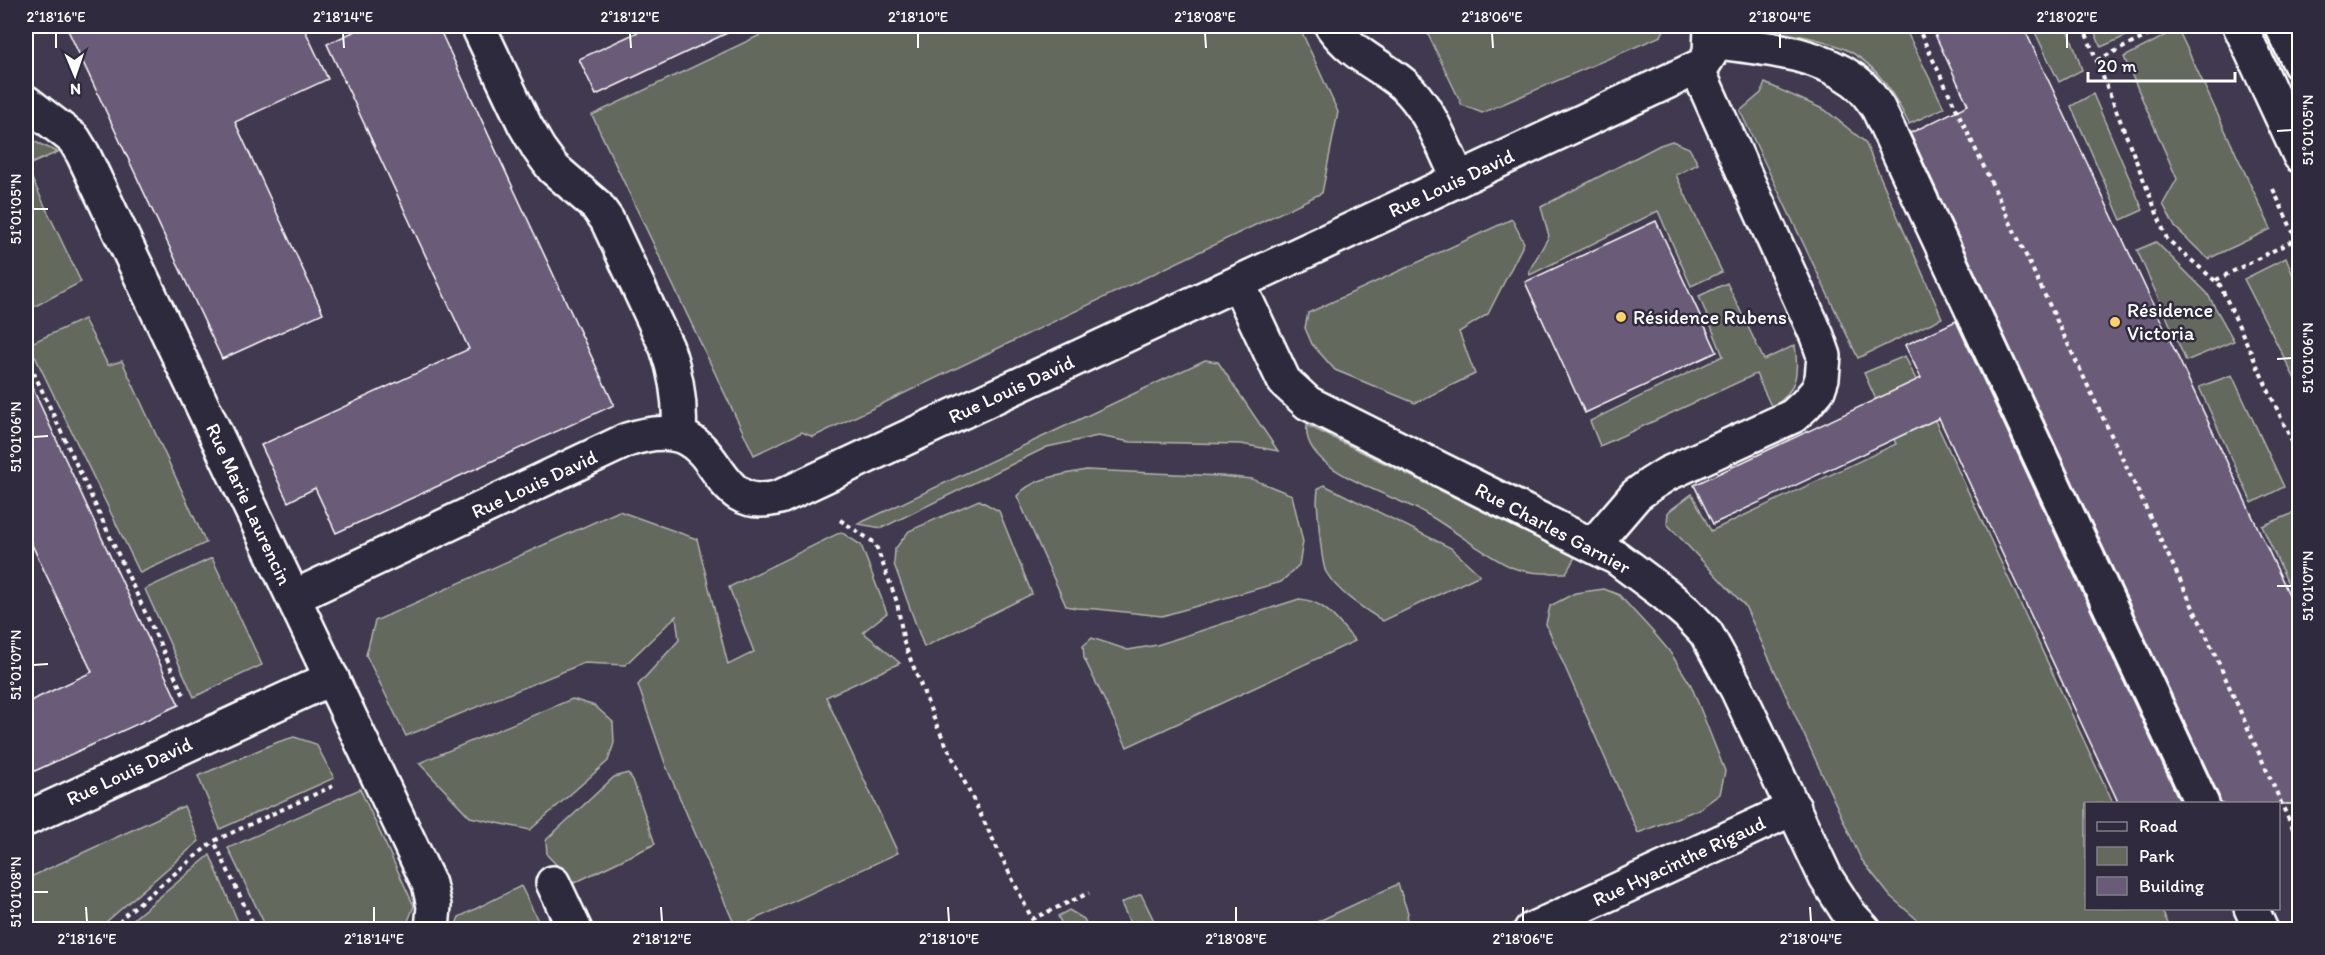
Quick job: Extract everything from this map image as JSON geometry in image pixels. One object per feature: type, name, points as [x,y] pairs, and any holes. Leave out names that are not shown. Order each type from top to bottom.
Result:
[{"type":"street","points":[[478,26],[538,149],[553,168],[597,206],[616,236],[667,348],[680,403],[679,434]]},
{"type":"street","points":[[1332,26],[1355,52],[1402,83],[1413,93],[1458,179]]},
{"type":"street","points":[[2240,26],[2300,156]]},
{"type":"street","points":[[2282,26],[2300,64]]},
{"type":"street","points":[[1593,545],[1636,495],[1667,474],[1793,416],[1818,390],[1822,378],[1824,356],[1706,45],[1787,52],[1806,57],[1855,80],[1878,108],[2201,802]]},
{"type":"street","name":"Rue Louis David","points":[[294,597],[627,440],[654,432],[679,434],[698,444],[729,487],[737,494],[748,499],[771,500],[1458,179],[1706,45]]},
{"type":"street","name":"Rue Marie Laurencin","points":[[26,102],[74,139],[82,154],[429,884],[434,906],[432,930]]},
{"type":"street","name":"Rue Charles Garnier","points":[[1238,283],[1284,381],[1302,398],[1324,412],[1593,545],[1642,576],[1687,613],[1706,633],[1737,689],[1826,878],[1850,915],[1864,930]]},
{"type":"street","name":"Rue Louis David","points":[[26,819],[332,678]]},
{"type":"street","name":"Rue Hyacinthe Rigaud","points":[[1531,930],[1794,808]]},
{"type":"street","points":[[553,883],[575,930]]},
{"type":"street","points":[[2251,910],[2261,930]]},
{"type":"path","points":[[1917,26],[2208,639],[2300,845]]},
{"type":"path","points":[[2083,26],[2167,239],[2220,285],[2300,459]]},
{"type":"path","points":[[2097,60],[2168,26]]},
{"type":"path","points":[[2216,280],[2300,237]]},
{"type":"path","points":[[26,356],[190,708]]},
{"type":"path","points":[[840,520],[876,543],[897,602],[904,643],[937,726],[1032,919],[1089,892]]},
{"type":"path","points":[[114,930],[126,914],[214,841],[342,782]]},
{"type":"path","points":[[214,841],[256,930]]},
{"type":"green space","points":[[779,26],[1299,26],[1338,112],[1322,193],[813,437],[802,432],[754,455],[592,115]]},
{"type":"green space","points":[[1424,26],[1666,26],[1661,36],[1482,113],[1462,105]]},
{"type":"green space","points":[[1764,26],[1904,26],[1944,108],[1909,124],[1882,79],[1868,64],[1852,53],[1815,39],[1764,29]]},
{"type":"green space","points":[[2032,26],[2067,26],[2082,70],[2059,82]]},
{"type":"green space","points":[[2092,26],[2149,26],[2101,47]]},
{"type":"green space","points":[[2178,29],[2271,229],[2208,259],[2175,227],[2163,204],[2177,179],[2124,57]]},
{"type":"green space","points":[[1765,83],[1825,110],[1865,142],[1942,318],[1858,358],[1740,111],[1761,93]]},
{"type":"green space","points":[[2093,94],[2143,210],[2121,220],[2071,106]]},
{"type":"green space","points":[[26,138],[58,152],[26,166]]},
{"type":"green space","points":[[1672,141],[1689,148],[1698,164],[1676,175],[1722,272],[1691,286],[1658,211],[1530,275],[1529,271],[1549,236],[1541,207],[1660,145]]},
{"type":"green space","points":[[26,166],[81,282],[26,311]]},
{"type":"green space","points":[[1512,219],[1524,243],[1488,314],[1459,332],[1475,374],[1415,403],[1335,370],[1312,344],[1305,328],[1308,313]]},
{"type":"green space","points":[[2156,242],[2207,293],[2234,341],[2186,361],[2137,250]]},
{"type":"green space","points":[[2286,258],[2299,290],[2299,387],[2244,279]]},
{"type":"green space","points":[[1727,283],[1764,360],[1795,345],[1796,373],[1787,395],[1772,408],[1756,374],[1600,446],[1590,421],[1723,356],[1699,296]]},
{"type":"green space","points":[[84,319],[108,365],[122,361],[206,543],[140,573],[29,344]]},
{"type":"green space","points":[[1905,356],[2113,802],[2085,802],[2085,910],[2162,910],[2171,929],[1928,929],[1890,896],[1861,859],[1745,606],[1667,524],[1668,512],[1692,494],[1711,531],[1896,444],[1864,373]]},
{"type":"green space","points":[[1205,360],[1218,362],[1278,451],[1241,444],[1131,442],[1098,436],[1047,447],[882,528],[858,524]]},
{"type":"green space","points":[[2232,375],[2284,487],[2252,503],[2199,387]]},
{"type":"green space","points":[[1307,425],[1575,557],[1566,573],[1531,572],[1511,567],[1425,513],[1352,480],[1333,468],[1318,456],[1309,441]]},
{"type":"green space","points":[[1086,470],[1252,479],[1292,495],[1303,542],[1299,565],[1281,582],[1162,616],[1066,606],[1017,496],[1040,481]]},
{"type":"green space","points":[[1324,485],[1451,548],[1480,575],[1383,621],[1337,587],[1326,572],[1321,549],[1317,501],[1318,489]]},
{"type":"green space","points":[[979,500],[999,511],[1032,594],[924,647],[894,564],[895,549],[909,531]]},
{"type":"green space","points":[[619,511],[697,539],[728,665],[754,652],[729,587],[841,532],[861,545],[887,613],[863,632],[900,663],[826,697],[898,853],[736,928],[666,766],[638,685],[679,640],[676,616],[625,665],[584,663],[406,736],[366,655],[375,621]]},
{"type":"green space","points":[[2299,511],[2299,608],[2262,526]]},
{"type":"green space","points":[[212,558],[262,665],[194,697],[145,589]]},
{"type":"green space","points":[[1604,589],[1619,595],[1670,652],[1691,685],[1725,771],[1720,794],[1699,809],[1638,833],[1546,624],[1550,606],[1575,593]]},
{"type":"green space","points":[[1299,599],[1308,600],[1324,608],[1355,641],[1127,747],[1084,658],[1083,646],[1092,638],[1128,650],[1157,645]]},
{"type":"green space","points":[[572,699],[595,706],[613,722],[614,743],[608,761],[530,830],[470,817],[419,763]]},
{"type":"green space","points":[[294,737],[316,744],[334,778],[220,829],[198,776]]},
{"type":"green space","points":[[628,773],[633,780],[655,844],[574,883],[547,855],[546,840],[614,777]]},
{"type":"green space","points":[[360,789],[414,906],[405,929],[267,929],[228,848]]},
{"type":"green space","points":[[184,806],[199,841],[98,929],[26,929],[26,879]]},
{"type":"green space","points":[[210,855],[241,929],[124,929],[125,926]]},
{"type":"green space","points":[[1398,884],[1408,913],[1404,929],[1302,929]]},
{"type":"green space","points":[[521,886],[542,929],[454,929],[459,917]]},
{"type":"green space","points":[[1141,894],[1158,929],[1133,929],[1121,903]]},
{"type":"green space","points":[[1069,910],[1084,919],[1089,929],[1064,929],[1058,916]]},
{"type":"building","points":[[66,26],[303,26],[328,79],[235,122],[323,313],[222,359]]},
{"type":"building","points":[[366,26],[438,26],[614,405],[336,533],[315,488],[288,502],[261,445],[469,349],[327,44]]},
{"type":"building","points":[[651,26],[742,26],[596,95],[579,59]]},
{"type":"building","points":[[1931,26],[2023,26],[2300,618],[2300,804],[2220,802],[2219,796],[1910,133],[1968,105]]},
{"type":"building","name":"Résidence Rubens","points":[[1656,221],[1717,352],[1585,413],[1525,282]]},
{"type":"building","points":[[1956,321],[2180,802],[2118,802],[1939,418],[1713,524],[1694,485],[1921,378],[1905,345]]},
{"type":"building","points":[[26,374],[179,705],[26,775],[26,703],[92,672],[26,532]]},
{"type":"place","name":"Résidence Rubens","points":[[1621,317]]},
{"type":"place","name":"Résidence Victoria","points":[[2115,322]]}]
